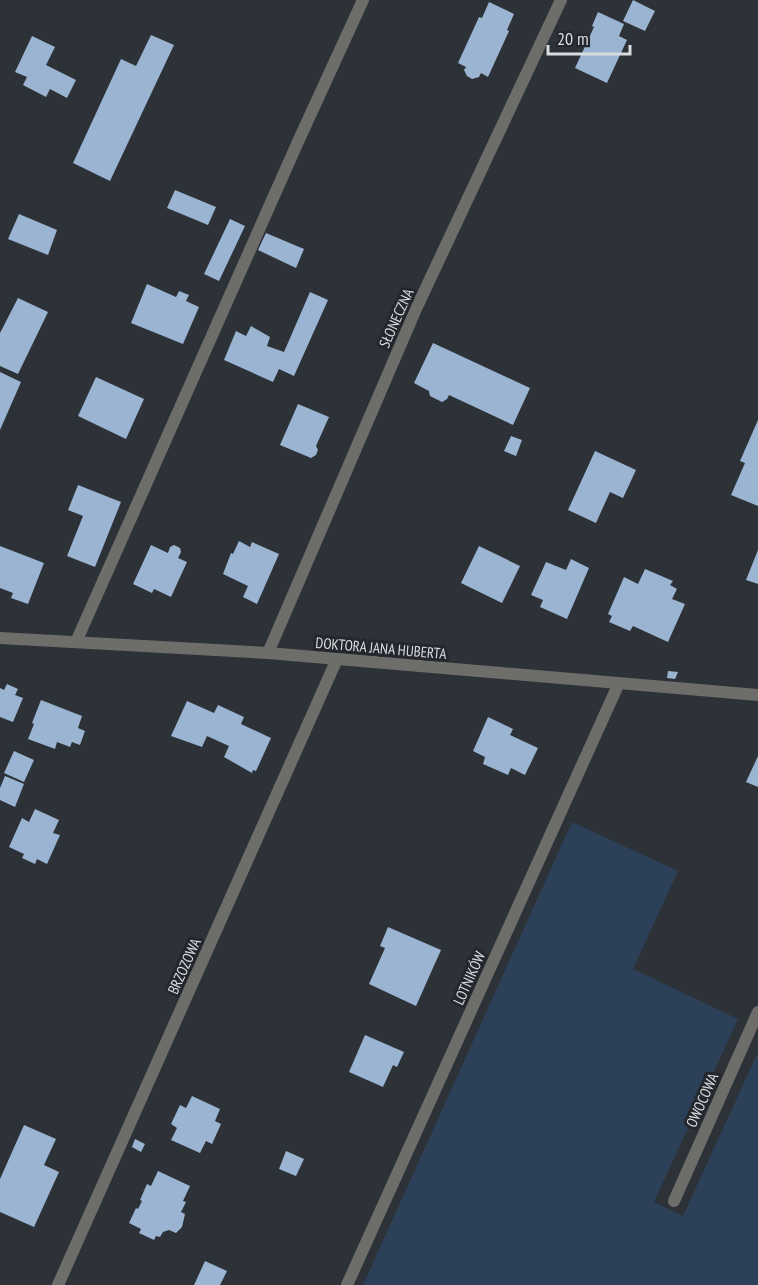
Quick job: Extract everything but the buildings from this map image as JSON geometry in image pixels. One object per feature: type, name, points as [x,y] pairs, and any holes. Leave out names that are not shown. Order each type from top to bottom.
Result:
[{"type":"street","points":[[76,642],[363,0]]},
{"type":"street","name":"SŁONECZNA","points":[[268,653],[416,309],[561,0]]},
{"type":"street","name":"DOKTORA JANA HUBERTA","points":[[0,638],[268,653],[758,695]]},
{"type":"street","name":"BRZOZOWA","points":[[58,1285],[337,659]]},
{"type":"street","name":"LOTNIKÓW","points":[[347,1285],[619,683]]},
{"type":"street","name":"OWOCOWA","points":[[674,1201],[758,1012]]},
{"type":"shaded area","points":[[572,822],[678,871],[633,969],[738,1019],[654,1202],[683,1216],[758,1052],[758,1285],[363,1285]]}]
